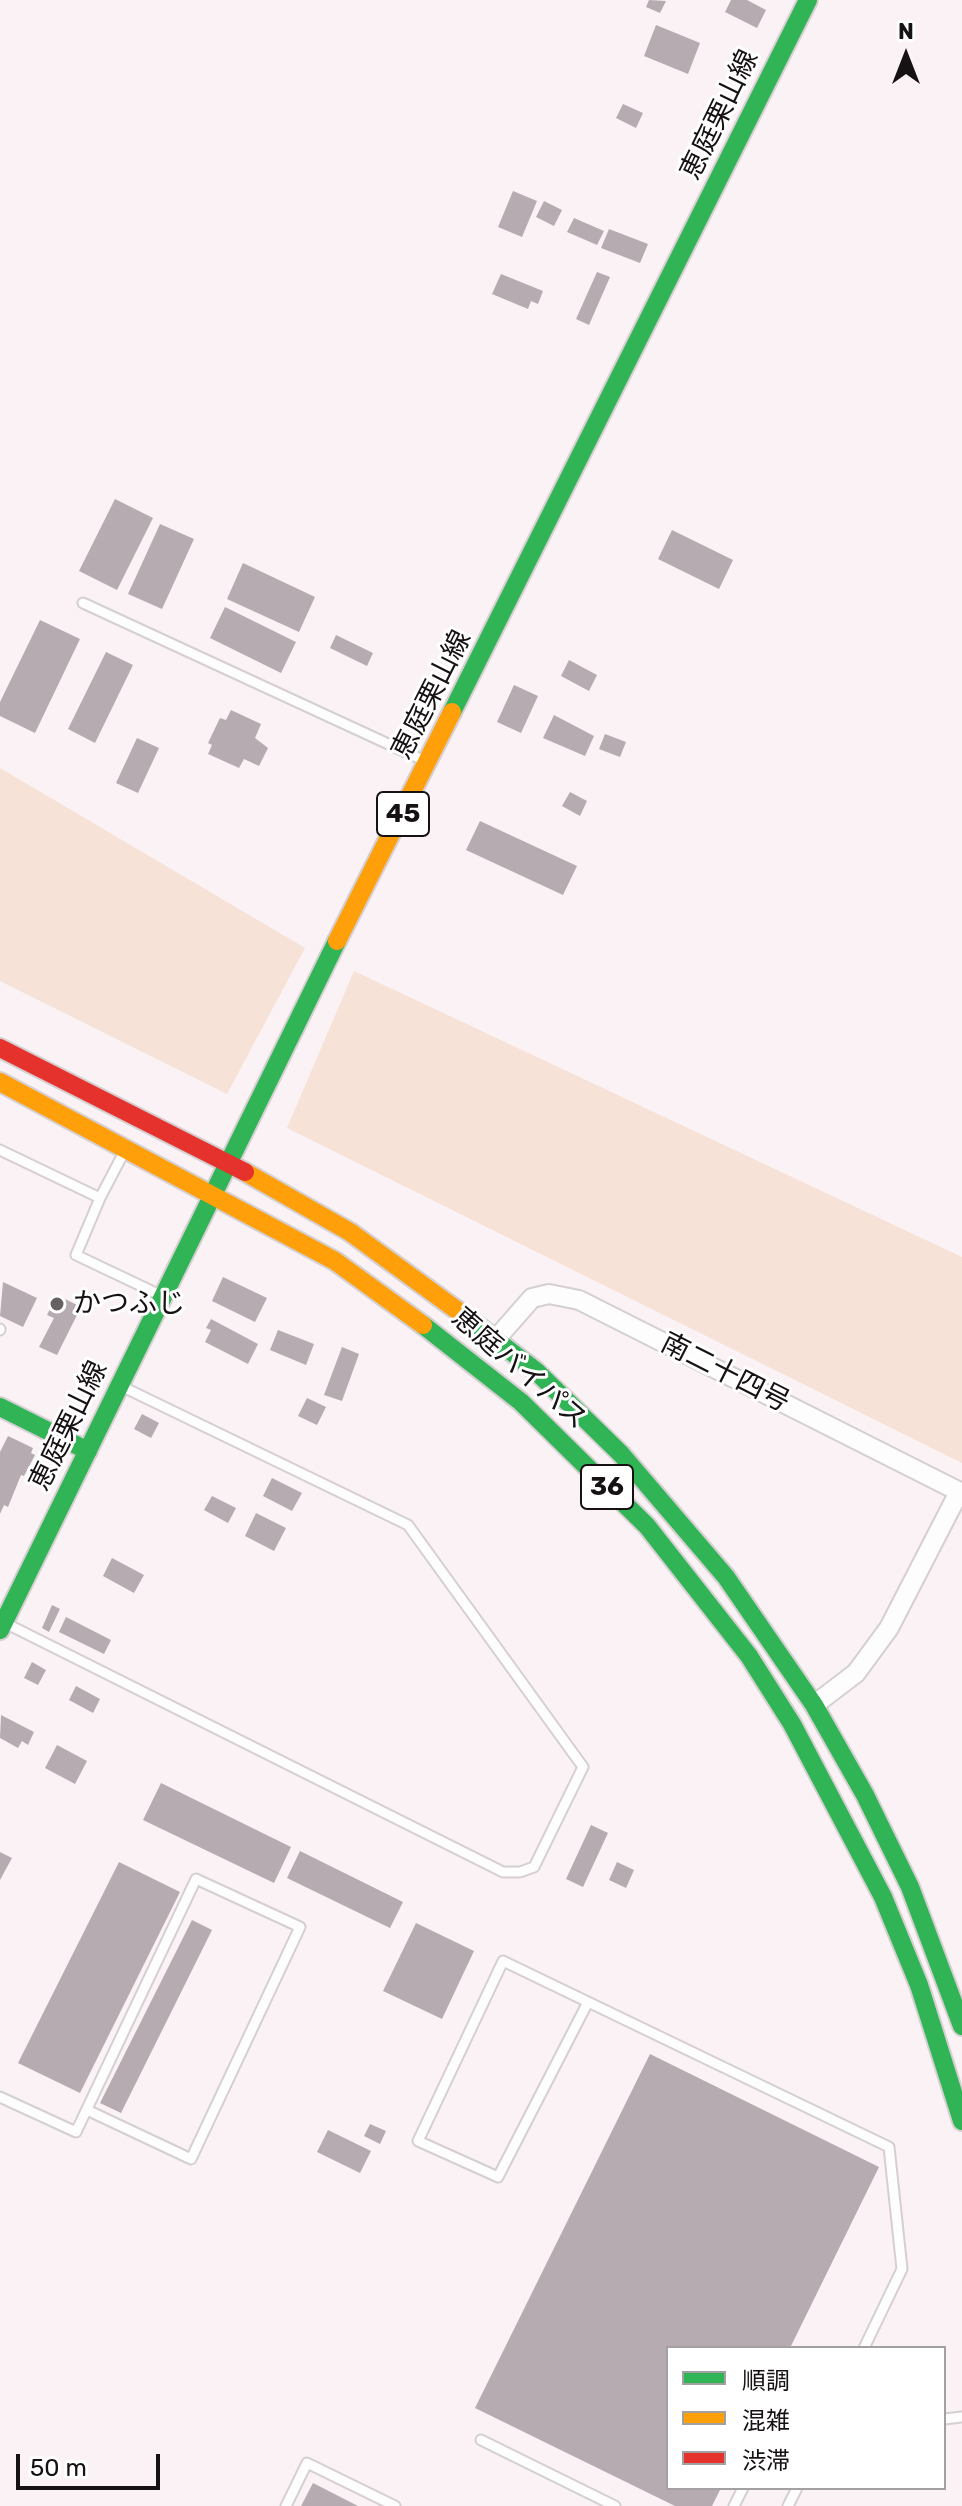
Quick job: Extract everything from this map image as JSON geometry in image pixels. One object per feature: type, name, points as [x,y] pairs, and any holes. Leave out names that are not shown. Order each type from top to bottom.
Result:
[{"type":"main road","name":"恵庭栗山線","points":[[2,1626],[211,1193],[429,763],[808,0]]},
{"type":"main road","name":"恵庭バイパス","points":[[0,1048],[228,1162],[350,1232],[536,1371],[621,1454],[726,1577],[814,1705],[865,1795],[910,1887],[962,2026]]},
{"type":"main road","name":"恵庭バイパス","points":[[5,1088],[126,1148],[335,1261],[443,1339],[521,1402],[665,1548],[749,1656],[792,1724],[883,1897],[919,1985],[962,2121]]},
{"type":"main road","points":[[0,1407],[88,1451]]},
{"type":"street","name":"南二十四号","points":[[496,1339],[532,1298],[549,1294],[579,1300],[961,1493]]},
{"type":"street","points":[[814,1705],[856,1673],[889,1628],[961,1493]]},
{"type":"lane","points":[[83,603],[429,763]]},
{"type":"lane","points":[[126,1148],[76,1255],[162,1296]]},
{"type":"lane","points":[[0,1150],[100,1198]]},
{"type":"lane","points":[[2,1626],[503,1872],[534,1867],[583,1767],[408,1525],[120,1385]]},
{"type":"lane","points":[[0,2097],[76,2132],[196,1879],[300,1927],[191,2159],[87,2110]]},
{"type":"lane","points":[[588,2002],[498,2177],[418,2141],[503,1961],[889,2147],[902,2269],[865,2346]]},
{"type":"lane","points":[[481,2440],[615,2506]]},
{"type":"lane","points":[[286,2506],[307,2463],[395,2506]]},
{"type":"shaded area","points":[[0,768],[305,948],[227,1094],[0,981]]},
{"type":"shaded area","points":[[354,971],[962,1257],[962,1463],[287,1128]]},
{"type":"building","points":[[649,0],[666,1],[660,13],[646,7]]},
{"type":"building","points":[[731,0],[747,0],[766,10],[757,28],[725,12]]},
{"type":"building","points":[[656,25],[700,43],[688,74],[644,56]]},
{"type":"building","points":[[623,104],[643,113],[636,128],[616,118]]},
{"type":"building","points":[[513,191],[537,201],[522,237],[498,227]]},
{"type":"building","points":[[544,201],[562,210],[554,226],[536,217]]},
{"type":"building","points":[[574,218],[604,231],[597,245],[567,232]]},
{"type":"building","points":[[609,229],[648,244],[640,263],[601,248]]},
{"type":"building","points":[[597,272],[610,277],[589,325],[576,319]]},
{"type":"building","points":[[501,274],[543,291],[538,304],[531,301],[528,309],[492,294]]},
{"type":"building","points":[[115,499],[153,518],[117,590],[79,571]]},
{"type":"building","points":[[160,524],[194,539],[162,609],[128,594]]},
{"type":"building","points":[[672,530],[733,560],[719,589],[658,559]]},
{"type":"building","points":[[243,563],[315,597],[299,632],[227,599]]},
{"type":"building","points":[[225,607],[296,642],[281,673],[210,638]]},
{"type":"building","points":[[40,620],[80,639],[35,733],[0,716],[0,702]]},
{"type":"building","points":[[336,635],[373,653],[367,666],[330,648]]},
{"type":"building","points":[[106,652],[133,665],[95,743],[68,729]]},
{"type":"building","points":[[569,660],[597,675],[589,691],[561,676]]},
{"type":"building","points":[[514,685],[538,696],[521,733],[497,722]]},
{"type":"building","points":[[231,710],[261,724],[255,738],[268,748],[259,766],[244,759],[239,768],[208,754],[212,745],[208,743],[220,718],[226,720]]},
{"type":"building","points":[[554,715],[594,736],[585,756],[543,738]]},
{"type":"building","points":[[605,734],[626,742],[620,757],[599,749]]},
{"type":"building","points":[[137,738],[159,748],[138,793],[116,783]]},
{"type":"building","points":[[570,792],[587,801],[580,816],[562,806]]},
{"type":"building","points":[[480,821],[577,866],[563,895],[466,850]]},
{"type":"building","points":[[223,1277],[267,1298],[255,1322],[212,1301]]},
{"type":"building","points":[[3,1282],[37,1298],[23,1327],[0,1316]]},
{"type":"building","points":[[57,1295],[81,1307],[57,1355],[39,1347],[54,1318],[47,1315]]},
{"type":"building","points":[[211,1319],[258,1344],[248,1364],[205,1342],[211,1330],[206,1328]]},
{"type":"building","points":[[278,1330],[314,1344],[306,1365],[270,1350]]},
{"type":"building","points":[[342,1347],[359,1354],[342,1401],[324,1395]]},
{"type":"building","points":[[307,1398],[326,1407],[317,1425],[298,1416]]},
{"type":"building","points":[[142,1414],[159,1423],[151,1438],[134,1429]]},
{"type":"building","points":[[8,1436],[33,1448],[31,1453],[35,1455],[24,1476],[21,1475],[8,1507],[4,1505],[0,1514],[0,1452]]},
{"type":"building","points":[[272,1478],[302,1493],[292,1511],[263,1496]]},
{"type":"building","points":[[212,1496],[236,1508],[228,1523],[204,1510]]},
{"type":"building","points":[[256,1513],[286,1528],[274,1551],[245,1536]]},
{"type":"building","points":[[112,1558],[144,1575],[134,1593],[103,1576]]},
{"type":"building","points":[[52,1605],[60,1609],[49,1632],[42,1628]]},
{"type":"building","points":[[66,1617],[111,1640],[104,1654],[59,1632]]},
{"type":"building","points":[[32,1662],[46,1670],[38,1685],[24,1678]]},
{"type":"building","points":[[76,1686],[100,1699],[93,1713],[69,1700]]},
{"type":"building","points":[[1,1715],[34,1732],[28,1745],[22,1741],[18,1748],[0,1738]]},
{"type":"building","points":[[57,1745],[87,1761],[75,1784],[45,1768]]},
{"type":"building","points":[[161,1783],[291,1847],[274,1883],[143,1820]]},
{"type":"building","points":[[591,1825],[608,1833],[583,1887],[566,1879]]},
{"type":"building","points":[[300,1851],[403,1902],[390,1928],[287,1878]]},
{"type":"building","points":[[0,1852],[12,1858],[0,1880]]},
{"type":"building","points":[[119,1862],[180,1892],[80,2093],[18,2063]]},
{"type":"building","points":[[617,1862],[634,1870],[626,1888],[609,1880]]},
{"type":"building","points":[[192,1920],[212,1930],[121,2113],[100,2103]]},
{"type":"building","points":[[416,1923],[474,1951],[442,2019],[383,1991]]},
{"type":"building","points":[[650,2054],[879,2167],[791,2346],[666,2346],[666,2490],[720,2490],[712,2506],[675,2506],[475,2408]]},
{"type":"building","points":[[370,2124],[386,2131],[380,2144],[364,2136]]},
{"type":"building","points":[[328,2130],[371,2151],[360,2173],[317,2152]]},
{"type":"building","points":[[313,2483],[358,2506],[301,2506]]},
{"type":"traffic: fast","points":[[452,712],[808,0]]},
{"type":"traffic: fast","points":[[0,1630],[337,941]]},
{"type":"traffic: fast","points":[[469,1319],[536,1371],[621,1454],[726,1577],[814,1705],[865,1795],[910,1887],[962,2026]]},
{"type":"traffic: fast","points":[[423,1325],[521,1402],[647,1526],[749,1656],[792,1724],[883,1897],[919,1985],[962,2121]]},
{"type":"traffic: fast","points":[[0,1407],[88,1451]]},
{"type":"traffic: slow","points":[[337,941],[452,712]]},
{"type":"traffic: slow","points":[[0,1082],[335,1261],[423,1325]]},
{"type":"traffic: slow","points":[[245,1172],[350,1232],[469,1319]]},
{"type":"traffic: jam","points":[[0,1048],[245,1172]]},
{"type":"place","name":"かつふじ","points":[[57,1304]]}]
